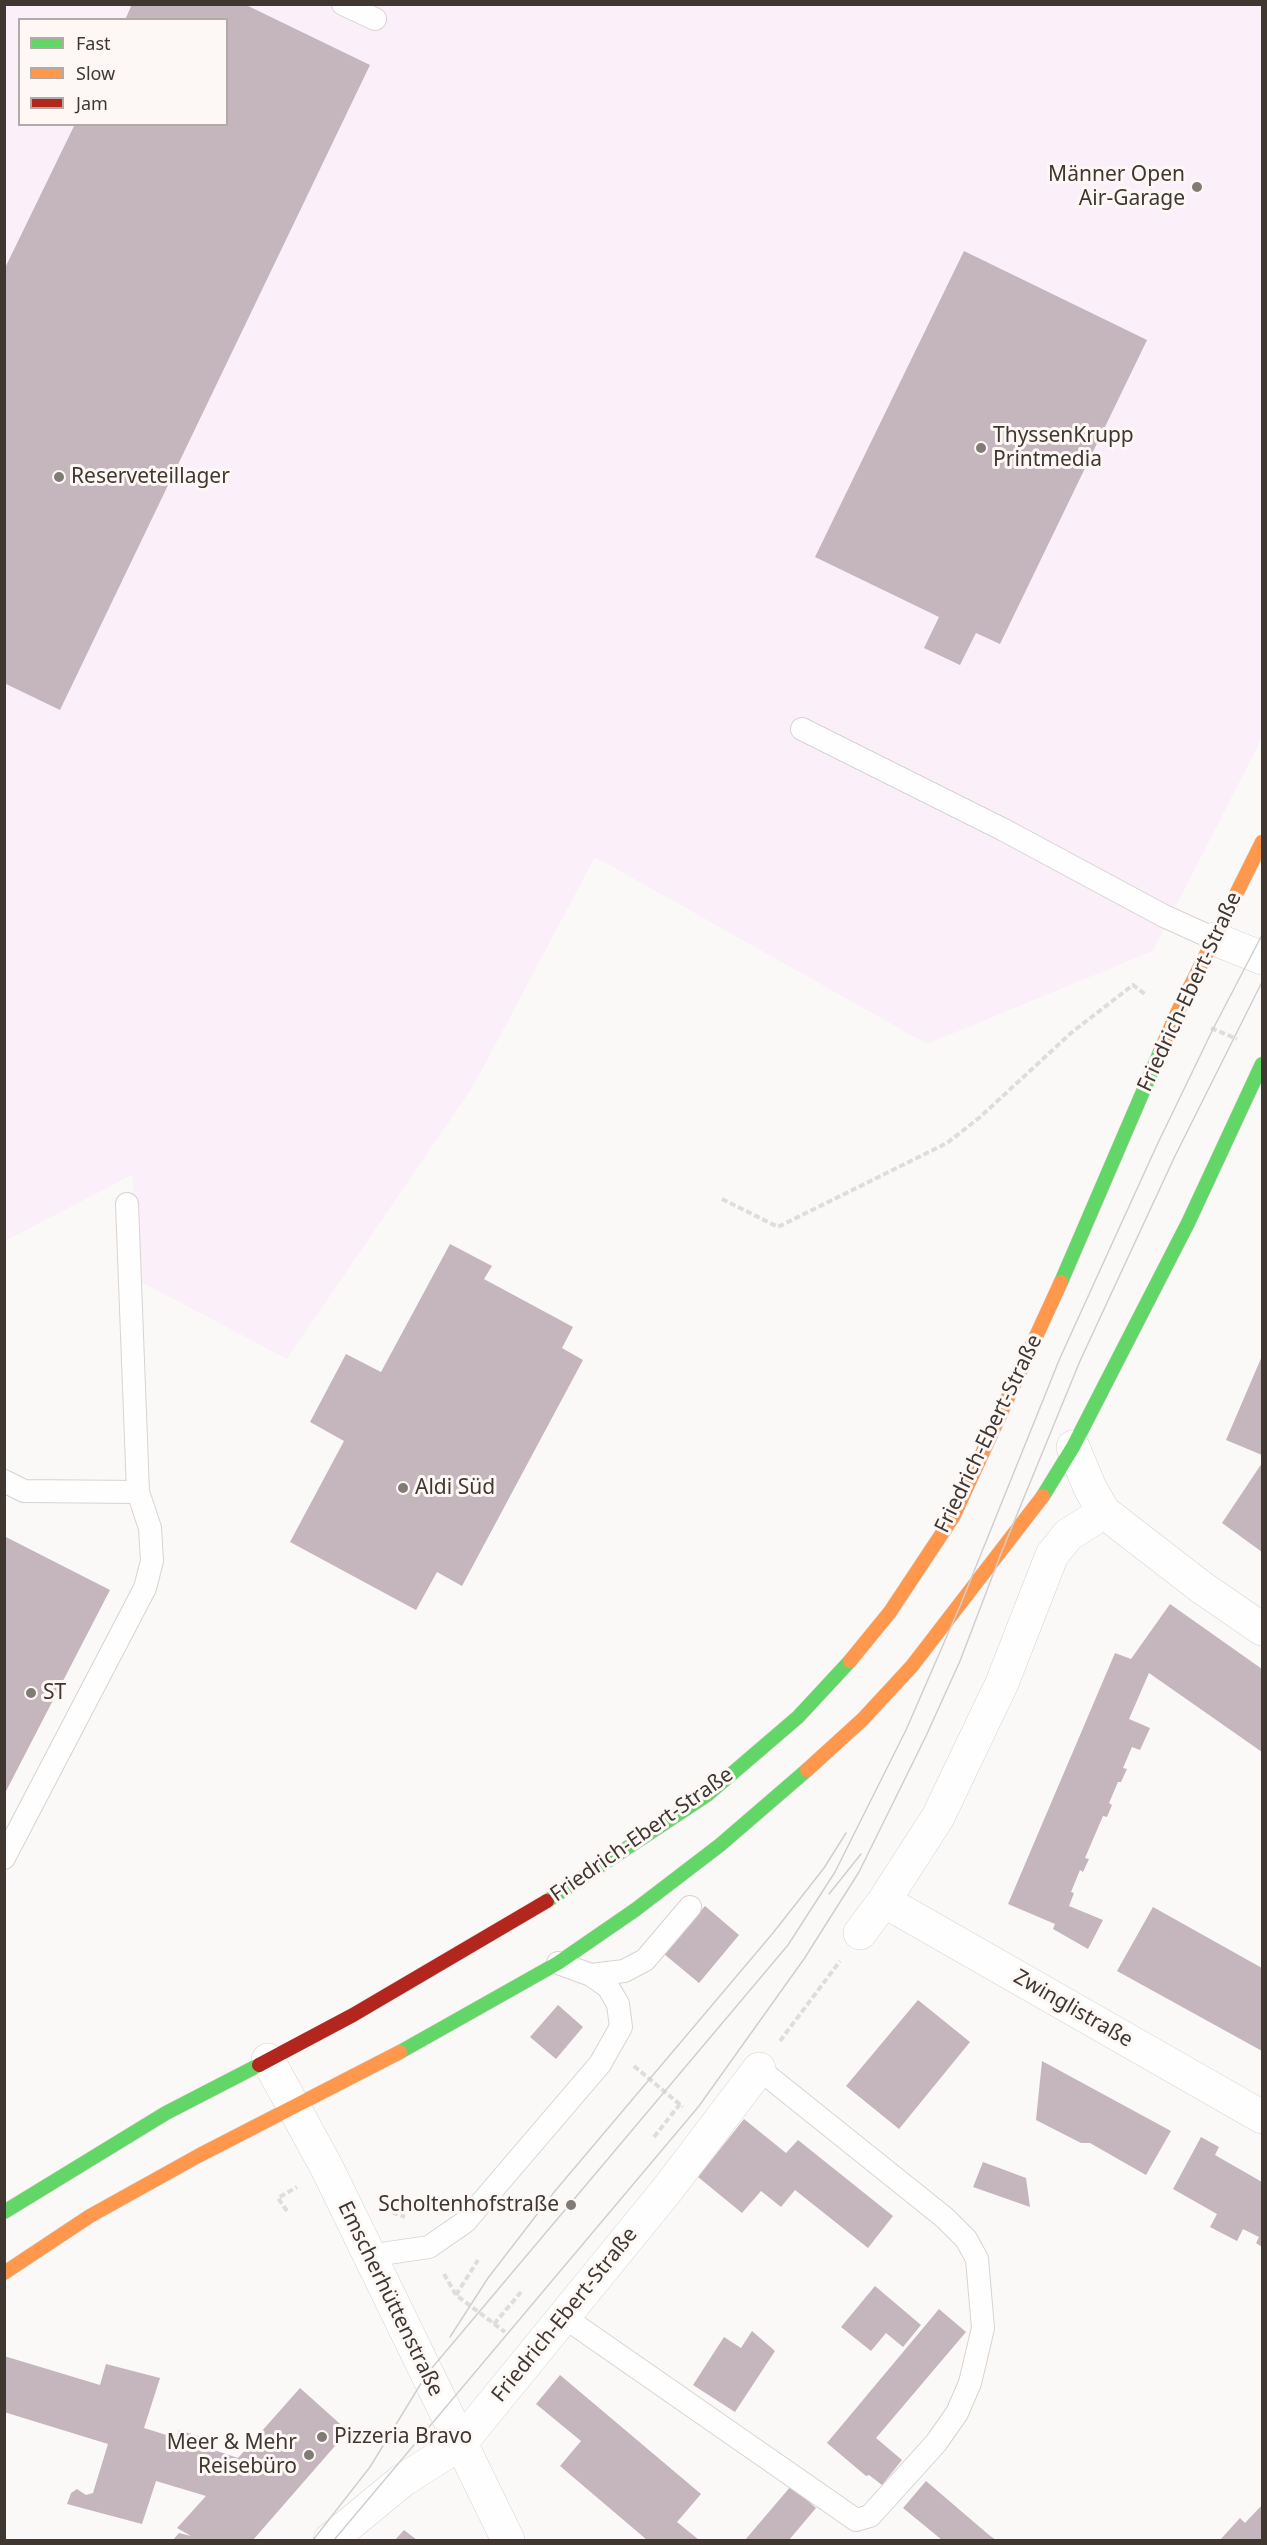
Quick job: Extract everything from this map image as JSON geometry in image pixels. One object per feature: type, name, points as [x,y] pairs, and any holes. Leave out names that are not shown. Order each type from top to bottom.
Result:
[{"type":"main road","name":"Friedrich-Ebert-Straße","points":[[4,2212],[166,2113],[353,2014],[558,1895],[707,1795],[798,1717],[845,1667],[890,1612],[953,1517],[1045,1319],[1177,1013],[1263,842]]},
{"type":"main road","points":[[4,2273],[100,2211],[198,2156],[430,2037],[558,1963],[634,1910],[720,1845],[777,1798],[863,1719],[912,1666],[1047,1491],[1073,1447],[1188,1223],[1263,1064]]},
{"type":"street","points":[[1215,939],[1263,958]]},
{"type":"street","points":[[1073,1447],[1090,1488],[1104,1512],[1201,1587],[1263,1629]]},
{"type":"street","points":[[860,1933],[884,1901],[938,1817],[972,1748],[1015,1651],[1052,1556],[1068,1535],[1104,1512]]},
{"type":"street","name":"Zwinglistraße","points":[[884,1901],[1263,2117]]},
{"type":"street","name":"Emscherhüttenstraße","points":[[268,2060],[327,2168],[508,2541]]},
{"type":"street","name":"Friedrich-Ebert-Straße","points":[[330,2541],[403,2481],[460,2444],[712,2132],[759,2069]]},
{"type":"lane","points":[[343,4],[375,19]]},
{"type":"lane","points":[[802,729],[1004,830],[1164,916],[1215,939]]},
{"type":"lane","points":[[4,1857],[145,1588],[152,1561],[150,1528],[138,1492],[127,1204]]},
{"type":"lane","points":[[4,1481],[24,1491],[138,1492]]},
{"type":"lane","points":[[591,1975],[624,1971],[645,1960],[690,1907]]},
{"type":"lane","points":[[368,2256],[429,2247],[465,2222],[600,2064],[621,2027],[618,2004],[608,1987],[591,1975],[558,1963]]},
{"type":"lane","points":[[564,2317],[844,2514],[856,2520],[870,2516],[936,2443],[957,2413],[970,2384],[982,2328],[977,2259],[966,2239],[945,2218],[759,2069]]},
{"type":"path","points":[[722,1198],[778,1227],[947,1143],[980,1118],[1071,1033],[1133,985],[1158,1006],[1244,1042]]},
{"type":"path","points":[[759,2069],[860,1933]]},
{"type":"path","points":[[610,2046],[712,2132]]},
{"type":"path","points":[[654,2137],[680,2104]]},
{"type":"path","points":[[456,2295],[478,2260]]},
{"type":"path","points":[[494,2324],[521,2292]]},
{"type":"shaded area","points":[[5,5],[1262,5],[1262,738],[1153,951],[927,1044],[595,857],[474,1085],[287,1359],[141,1282],[132,1175],[5,1241]]},
{"type":"building","name":"Reserveteillager","points":[[132,4],[244,4],[370,65],[60,710],[4,683],[4,270],[74,126],[228,126],[228,18],[126,18]]},
{"type":"building","name":"ThyssenKrupp Printmedia","points":[[964,251],[1147,340],[1000,644],[976,633],[960,665],[924,648],[939,617],[815,557]]},
{"type":"building","points":[[450,1244],[492,1266],[484,1279],[573,1327],[562,1348],[583,1360],[462,1586],[437,1572],[416,1610],[290,1542],[344,1441],[310,1422],[346,1354],[381,1372]]},
{"type":"building","points":[[1262,1356],[1262,1455],[1226,1440]]},
{"type":"building","points":[[1262,1463],[1262,1552],[1222,1523]]},
{"type":"building","name":"ST","points":[[4,1536],[110,1590],[4,1795]]},
{"type":"building","points":[[1170,1604],[1262,1669],[1262,1752],[1149,1673],[1129,1719],[1150,1728],[1140,1750],[1132,1747],[1123,1768],[1127,1769],[1121,1782],[1118,1782],[1109,1803],[1112,1805],[1107,1817],[1103,1816],[1085,1858],[1089,1859],[1083,1872],[1080,1870],[1071,1892],[1074,1893],[1069,1906],[1103,1920],[1088,1949],[1053,1929],[1055,1924],[1008,1904],[1115,1653],[1131,1659]]},
{"type":"building","points":[[705,1906],[739,1935],[699,1983],[664,1954]]},
{"type":"building","points":[[1153,1907],[1262,1968],[1262,2051],[1117,1971]]},
{"type":"building","points":[[918,2000],[970,2042],[899,2129],[846,2086]]},
{"type":"building","points":[[558,2005],[583,2027],[556,2059],[530,2037]]},
{"type":"building","points":[[1042,2061],[1171,2131],[1146,2175],[1090,2143],[1081,2143],[1036,2120]]},
{"type":"building","points":[[744,2119],[786,2153],[798,2140],[893,2216],[868,2248],[795,2190],[781,2207],[761,2191],[742,2213],[698,2177]]},
{"type":"building","points":[[1201,2137],[1219,2147],[1215,2155],[1262,2182],[1262,2247],[1256,2243],[1259,2237],[1243,2229],[1237,2241],[1210,2227],[1217,2214],[1173,2189]]},
{"type":"building","points":[[983,2162],[1026,2178],[1030,2207],[973,2187]]},
{"type":"building","points":[[875,2286],[921,2325],[903,2347],[886,2333],[871,2351],[841,2327]]},
{"type":"building","points":[[939,2309],[966,2332],[876,2438],[902,2460],[882,2485],[869,2475],[866,2476],[827,2443]]},
{"type":"building","points":[[752,2331],[775,2351],[735,2412],[693,2385],[724,2337],[741,2348]]},
{"type":"building","points":[[4,2356],[100,2385],[106,2364],[160,2378],[144,2428],[176,2438],[179,2430],[204,2438],[202,2446],[238,2458],[300,2388],[348,2431],[253,2540],[173,2540],[179,2533],[191,2536],[177,2528],[206,2496],[156,2481],[142,2524],[67,2504],[71,2493],[77,2489],[86,2495],[93,2493],[108,2444],[4,2412]]},
{"type":"building","points":[[560,2375],[701,2494],[677,2522],[699,2540],[647,2540],[560,2466],[581,2441],[536,2404]]},
{"type":"building","points":[[926,2481],[996,2540],[942,2540],[903,2508]]},
{"type":"building","points":[[791,2486],[816,2508],[789,2540],[745,2540]]},
{"type":"building","points":[[1262,2505],[1262,2540],[1220,2540],[1240,2518],[1245,2523]]},
{"type":"building","points":[[404,2530],[417,2540],[395,2540]]},
{"type":"tram line","points":[[426,2375],[788,1945],[835,1872],[906,1730],[960,1606],[1060,1358],[1157,1145],[1262,935]]},
{"type":"tram line","points":[[334,2540],[699,2106],[804,1959],[859,1872],[960,1661],[1002,1551],[1080,1361],[1175,1156],[1262,982]]},
{"type":"tram line","points":[[450,2337],[488,2278],[555,2191],[773,1933],[824,1868],[846,1833]]},
{"type":"tram line","points":[[829,1894],[861,1854]]},
{"type":"tram line","points":[[313,2540],[370,2467],[431,2367]]},
{"type":"traffic: fast","points":[[1061,1282],[1160,1052]]},
{"type":"traffic: fast","points":[[1043,1496],[1073,1447],[1188,1223],[1262,1064]]},
{"type":"traffic: fast","points":[[547,1901],[707,1795],[798,1717],[850,1661]]},
{"type":"traffic: fast","points":[[400,2052],[558,1963],[635,1910],[720,1845],[807,1770]]},
{"type":"traffic: fast","points":[[4,2212],[166,2113],[259,2065]]},
{"type":"traffic: slow","points":[[1160,1052],[1262,842]]},
{"type":"traffic: slow","points":[[850,1661],[890,1612],[953,1517],[1061,1282]]},
{"type":"traffic: slow","points":[[807,1770],[863,1719],[912,1666],[1043,1496]]},
{"type":"traffic: slow","points":[[4,2273],[90,2216],[198,2156],[400,2052]]},
{"type":"traffic: jam","points":[[259,2065],[353,2015],[547,1901]]},
{"type":"place","name":"Männer Open Air-Garage","points":[[1197,187]]},
{"type":"place","name":"ThyssenKrupp Printmedia","points":[[981,448]]},
{"type":"place","name":"Reserveteillager","points":[[59,477]]},
{"type":"place","name":"Aldi Süd","points":[[403,1488]]},
{"type":"place","name":"ST","points":[[31,1693]]},
{"type":"place","name":"Scholtenhofstraße","points":[[571,2205]]},
{"type":"place","name":"Pizzeria Bravo","points":[[322,2437]]},
{"type":"place","name":"Meer & Mehr Reisebüro","points":[[309,2455]]}]
